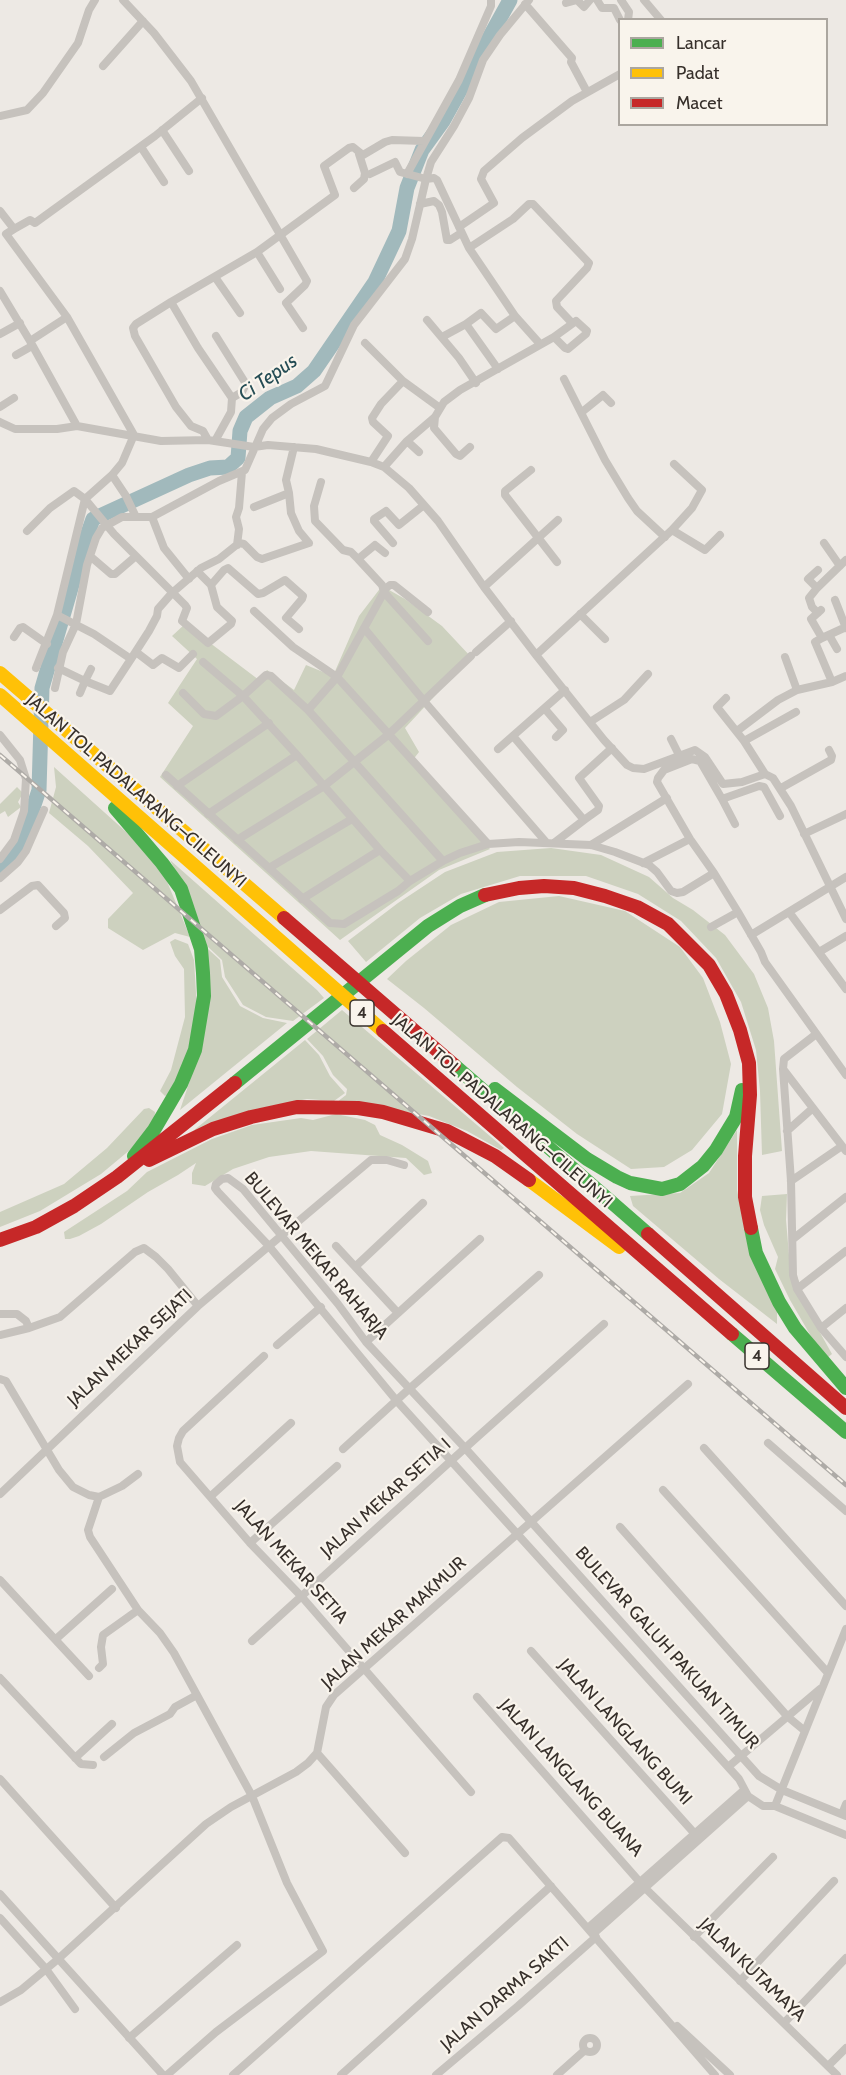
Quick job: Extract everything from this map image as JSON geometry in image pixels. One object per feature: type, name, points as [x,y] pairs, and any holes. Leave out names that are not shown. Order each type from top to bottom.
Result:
[{"type":"highway","name":"JALAN TOL PADALARANG–CILEUNYI","points":[[0,673],[438,1051],[846,1408]]},
{"type":"highway","name":"JALAN TOL PADALARANG–CILEUNYI","points":[[0,695],[8,710],[846,1432]]},
{"type":"highway","points":[[55,750],[123,816],[162,863],[181,889],[201,949],[204,996],[195,1050],[181,1084],[154,1130],[117,1177]]},
{"type":"highway","points":[[0,1240],[36,1227],[74,1206],[117,1177],[428,926],[460,906],[485,895],[519,888],[544,886],[574,888],[637,907],[668,924],[709,965],[726,994],[749,1063],[750,1095],[745,1156],[745,1197],[756,1253],[779,1302],[795,1328],[846,1388]]},
{"type":"highway","points":[[438,1051],[495,1089],[587,1159],[630,1183],[662,1189],[680,1184],[704,1166],[736,1117],[742,1097],[743,1042]]},
{"type":"highway","points":[[117,1177],[183,1142],[213,1129],[251,1117],[297,1107],[358,1108],[383,1112],[447,1131],[495,1156],[556,1199],[594,1230],[669,1280]]},
{"type":"street","points":[[0,116],[27,110],[43,93],[78,43],[89,10],[95,0]]},
{"type":"street","points":[[123,0],[172,54],[202,98],[307,281],[286,303],[303,328]]},
{"type":"street","points":[[566,3],[577,0],[584,7],[590,0]]},
{"type":"street","points":[[597,0],[602,8],[614,8],[619,18]]},
{"type":"street","points":[[621,0],[629,12],[628,18]]},
{"type":"street","points":[[645,0],[660,18]]},
{"type":"street","points":[[408,174],[459,80],[492,1]]},
{"type":"street","points":[[55,688],[63,652],[75,624],[90,556],[96,538],[106,524],[135,514],[152,516],[230,475],[242,472],[248,466],[253,447],[263,429],[272,418],[291,404],[320,390],[329,381],[354,325],[405,259],[412,238],[424,179],[431,162],[464,107],[477,80],[483,60],[492,45],[527,2],[572,57],[571,62],[587,92]]},
{"type":"street","points":[[103,66],[143,21]]},
{"type":"street","points":[[420,204],[434,201],[439,205],[447,240],[450,240],[494,203],[481,179],[484,171],[522,138],[572,100],[618,75]]},
{"type":"street","points":[[6,233],[30,220],[35,223],[141,147],[202,98]]},
{"type":"street","points":[[162,130],[189,171]]},
{"type":"street","points":[[360,154],[366,154],[389,141],[424,141]]},
{"type":"street","points":[[141,147],[164,182]]},
{"type":"street","points":[[212,441],[203,431],[191,426],[183,417],[133,332],[136,324],[257,252],[335,195],[324,165],[350,147],[360,154],[365,173],[364,179],[354,188]]},
{"type":"street","points":[[370,174],[395,162],[398,170],[424,179],[437,180],[469,249],[516,316],[540,344]]},
{"type":"street","points":[[469,249],[513,219],[529,204],[533,204],[589,263],[556,301],[557,307],[587,334],[566,350],[558,341]]},
{"type":"street","points":[[0,211],[6,233],[67,317],[134,435]]},
{"type":"street","points":[[257,252],[280,289]]},
{"type":"street","points":[[215,277],[240,313]]},
{"type":"street","points":[[0,291],[77,426]]},
{"type":"street","points":[[171,302],[198,348],[232,398],[231,412],[212,441]]},
{"type":"street","points":[[442,337],[481,313],[496,329],[516,316]]},
{"type":"street","points":[[16,355],[67,317]]},
{"type":"street","points":[[428,320],[476,383]]},
{"type":"street","points":[[0,334],[20,323]]},
{"type":"street","points":[[466,324],[498,369]]},
{"type":"street","points":[[384,467],[407,441],[435,417],[444,402],[460,390],[476,383],[540,344],[558,341],[578,325]]},
{"type":"street","points":[[216,336],[246,384],[242,392],[232,398]]},
{"type":"street","points":[[365,343],[403,381],[440,408]]},
{"type":"street","points":[[564,379],[605,460],[628,498],[637,511],[665,537]]},
{"type":"street","points":[[371,462],[388,435],[373,422],[372,418],[381,404],[403,381]]},
{"type":"street","points":[[582,412],[603,395],[611,403]]},
{"type":"street","points":[[0,407],[14,398]]},
{"type":"street","points":[[435,417],[436,430],[458,456],[470,447]]},
{"type":"street","points":[[0,424],[15,429],[57,429],[77,426],[161,441],[212,441],[253,447],[268,445],[316,449],[384,467],[409,488],[438,521],[536,655],[623,762],[633,768],[644,769],[693,747],[705,757],[723,784],[742,782],[765,774],[771,775],[781,788],[846,919]]},
{"type":"street","points":[[36,668],[59,617],[85,499],[122,463],[134,435]]},
{"type":"street","points":[[407,441],[419,452]]},
{"type":"street","points":[[58,669],[110,690],[157,616],[158,609],[171,593],[197,571],[242,543],[256,557],[262,559],[309,543],[299,531],[291,513],[286,480],[294,447]]},
{"type":"street","points":[[536,655],[665,537],[692,508],[702,490],[674,464]]},
{"type":"street","points":[[531,470],[504,493],[557,562]]},
{"type":"street","points":[[237,545],[239,529],[236,517],[242,472]]},
{"type":"street","points":[[112,475],[135,514]]},
{"type":"street","points":[[321,482],[314,506],[315,520],[343,550],[351,552],[358,559],[428,641]]},
{"type":"street","points":[[27,531],[50,508],[73,491],[85,499],[186,607],[182,619],[185,625],[208,643],[232,621],[217,607],[211,585],[197,571]]},
{"type":"street","points":[[254,507],[289,493]]},
{"type":"street","points":[[393,543],[374,520],[386,512],[399,525],[424,505]]},
{"type":"street","points":[[152,516],[164,548],[189,579]]},
{"type":"street","points":[[484,586],[558,520]]},
{"type":"street","points":[[672,530],[705,550],[720,535]]},
{"type":"street","points":[[824,543],[843,563],[809,599],[812,607],[819,612],[811,619],[837,649]]},
{"type":"street","points":[[358,559],[375,545],[385,553]]},
{"type":"street","points":[[90,556],[111,574],[115,574],[136,556]]},
{"type":"street","points":[[211,585],[226,568],[233,571],[258,594],[285,580],[303,596],[286,618],[299,629]]},
{"type":"street","points":[[817,588],[808,579],[818,570]]},
{"type":"street","points":[[308,710],[337,677],[390,585],[394,585],[428,612]]},
{"type":"street","points":[[832,682],[814,642],[846,627],[835,600]]},
{"type":"street","points":[[254,611],[293,647],[337,677],[488,844]]},
{"type":"street","points":[[580,614],[605,639]]},
{"type":"street","points":[[59,617],[153,665],[162,658],[179,668],[193,654]]},
{"type":"street","points":[[237,840],[324,786],[356,762],[511,621]]},
{"type":"street","points":[[14,638],[23,627],[46,644]]},
{"type":"street","points":[[364,628],[424,701],[550,842]]},
{"type":"street","points":[[784,657],[797,690]]},
{"type":"street","points":[[203,662],[243,696],[269,723],[352,819],[410,881]]},
{"type":"street","points":[[80,693],[91,669]]},
{"type":"street","points":[[591,722],[624,700],[648,674]]},
{"type":"street","points":[[183,693],[204,714],[211,717],[216,716],[268,675],[308,710],[443,861]]},
{"type":"street","points":[[737,731],[778,700],[797,690],[832,682],[846,676]]},
{"type":"street","points":[[498,749],[565,690]]},
{"type":"street","points":[[726,698],[717,706],[737,731],[765,774]]},
{"type":"street","points":[[545,709],[563,730],[556,737]]},
{"type":"street","points":[[744,741],[796,712]]},
{"type":"street","points":[[177,786],[269,723]]},
{"type":"street","points":[[0,735],[20,760],[26,779],[24,811],[18,831],[0,859]]},
{"type":"street","points":[[513,736],[584,820]]},
{"type":"street","points":[[671,739],[679,755]]},
{"type":"street","points":[[550,842],[584,820],[599,806],[579,778],[612,748]]},
{"type":"street","points":[[781,788],[831,760],[829,750]]},
{"type":"street","points":[[208,814],[297,755]]},
{"type":"street","points":[[735,824],[705,766],[700,761],[692,759],[664,770],[658,778],[657,782],[690,839],[738,912],[765,962],[815,1035],[846,1075]]},
{"type":"street","points":[[166,775],[330,924],[344,924],[443,861],[488,844],[550,842],[591,845],[649,865],[671,891],[678,893],[714,873]]},
{"type":"street","points":[[722,799],[759,786],[764,787],[780,816]]},
{"type":"street","points":[[591,845],[667,798]]},
{"type":"street","points":[[0,878],[18,862],[26,851],[44,810]]},
{"type":"street","points":[[804,834],[846,814]]},
{"type":"street","points":[[269,868],[352,819]]},
{"type":"street","points":[[643,863],[690,839]]},
{"type":"street","points":[[302,899],[380,849]]},
{"type":"street","points":[[751,935],[846,877]]},
{"type":"street","points":[[0,910],[32,886],[38,885],[64,913],[65,918],[56,926]]},
{"type":"street","points":[[711,927],[738,912]]},
{"type":"street","points":[[789,912],[846,988]]},
{"type":"street","points":[[819,952],[846,936]]},
{"type":"street","points":[[815,1035],[784,1059],[783,1069],[791,1181],[793,1275],[797,1289],[821,1328],[846,1357]]},
{"type":"street","points":[[783,1069],[844,1148],[791,1181]]},
{"type":"street","points":[[787,1131],[813,1108]]},
{"type":"street","name":"JALAN MEKAR SEJATI","points":[[2,1488],[48,1449],[198,1306],[371,1160],[387,1160],[404,1165]]},
{"type":"street","name":"BULEVAR MEKAR RAHARJA","points":[[519,1534],[450,1462],[396,1400],[268,1245],[218,1192],[215,1188],[216,1184],[228,1178],[237,1183],[283,1233],[366,1342],[532,1522]]},
{"type":"street","points":[[793,1239],[846,1197]]},
{"type":"street","points":[[356,1266],[423,1203]]},
{"type":"street","points":[[366,1342],[480,1239]]},
{"type":"street","points":[[336,1246],[398,1312]]},
{"type":"street","points":[[0,1335],[60,1317],[135,1252],[144,1248],[168,1269],[198,1306]]},
{"type":"street","points":[[797,1289],[846,1251]]},
{"type":"street","points":[[343,1449],[539,1275]]},
{"type":"street","points":[[277,1345],[321,1307]]},
{"type":"street","points":[[821,1328],[846,1308]]},
{"type":"street","points":[[0,1314],[17,1314],[26,1321],[29,1328]]},
{"type":"street","name":"JALAN MEKAR SETIA I","points":[[252,1641],[604,1324]]},
{"type":"street","name":"JALAN MEKAR SETIA","points":[[264,1356],[183,1431],[179,1438],[177,1454],[180,1462],[250,1543],[302,1597],[471,1792]]},
{"type":"street","points":[[0,1379],[6,1381],[59,1470],[73,1487],[99,1497],[122,1486],[138,1474]]},
{"type":"street","name":"JALAN MEKAR MAKMUR","points":[[317,1753],[329,1701],[688,1384]]},
{"type":"street","points":[[211,1496],[291,1422]]},
{"type":"street","points":[[768,1443],[846,1512]]},
{"type":"street","points":[[704,1448],[846,1606]]},
{"type":"street","points":[[250,1543],[337,1466]]},
{"type":"street","points":[[663,1490],[828,1673]]},
{"type":"street","points":[[0,1894],[57,1960],[165,2075],[216,2032],[323,1951],[287,1883],[252,1796],[197,1695],[166,1641],[138,1610],[88,1533],[99,1497]]},
{"type":"street","name":"BULEVAR GALUH PAKUAN TIMUR","points":[[532,1522],[759,1776],[782,1790],[844,1815]]},
{"type":"street","points":[[620,1527],[788,1717],[805,1731]]},
{"type":"street","name":"BULEVAR GALUH PAKUAN TIMUR","points":[[519,1534],[739,1779],[745,1794]]},
{"type":"street","points":[[0,1580],[89,1676]]},
{"type":"street","points":[[56,1639],[112,1589]]},
{"type":"street","points":[[589,1611],[602,1600]]},
{"type":"street","points":[[99,1668],[103,1664],[101,1647],[103,1635],[138,1610]]},
{"type":"street","points":[[776,1806],[846,1629]]},
{"type":"street","name":"JALAN LANGLANG BUMI","points":[[531,1651],[695,1834]]},
{"type":"street","points":[[0,1678],[75,1758],[84,1766],[93,1765]]},
{"type":"street","points":[[728,1767],[823,1686]]},
{"type":"street","points":[[104,1757],[134,1733],[170,1714],[175,1707],[197,1695]]},
{"type":"street","name":"JALAN LANGLANG BUANA","points":[[477,1697],[643,1885]]},
{"type":"street","points":[[75,1758],[112,1724]]},
{"type":"street","points":[[0,2002],[21,1990],[57,1960],[206,1824],[296,1772],[317,1753],[405,1853]]},
{"type":"street","points":[[0,1779],[116,1908]]},
{"type":"street","points":[[643,1885],[695,1834],[745,1794]]},
{"type":"street","points":[[643,1885],[745,1794]]},
{"type":"street","points":[[745,1794],[763,1806],[776,1806],[846,1835]]},
{"type":"street","points":[[844,1815],[846,1804]]},
{"type":"street","points":[[233,2075],[502,1838],[509,1838],[716,2075]]},
{"type":"street","points":[[694,1937],[773,1857]]},
{"type":"street","points":[[740,1981],[834,1881]]},
{"type":"street","name":"JALAN DARMA SAKTI","points":[[436,2075],[518,2006],[643,1885]]},
{"type":"street","name":"JALAN KUTAMAYA","points":[[643,1885],[837,2075]]},
{"type":"street","points":[[341,2075],[550,1886]]},
{"type":"street","points":[[0,1918],[46,1969],[75,2009]]},
{"type":"street","points":[[129,2038],[237,1945]]},
{"type":"street","points":[[784,2023],[846,1958]]},
{"type":"street","points":[[669,2020],[730,2075]]},
{"type":"street","points":[[828,2066],[846,2048]]},
{"type":"street","points":[[557,2075],[585,2050]]},
{"type":"green space","points":[[382,586],[405,599],[442,626],[471,657],[405,728],[419,752],[412,761],[490,849],[439,870],[340,940],[160,777],[193,726],[168,703],[197,659],[172,636],[185,624],[259,680],[267,670],[294,690],[306,665],[333,676],[359,616]]},
{"type":"green space","points":[[54,767],[144,848],[166,879],[190,937],[175,933],[143,950],[108,928],[108,919],[133,893],[88,846],[49,813],[56,787]]},
{"type":"green space","points":[[17,787],[23,793],[18,802],[21,807],[8,817],[5,811],[0,814],[0,804]]},
{"type":"green space","points":[[551,848],[601,855],[649,877],[673,898],[693,910],[725,935],[754,974],[768,1008],[774,1041],[782,1151],[762,1155],[756,1050],[741,1002],[716,958],[681,921],[638,894],[586,876],[520,876],[461,894],[420,918],[366,962],[348,941],[398,903],[445,872],[497,852]]},
{"type":"green space","points":[[170,860],[324,998],[293,1021],[266,1017],[243,1005],[225,977],[222,960],[206,945],[194,907]]},
{"type":"green space","points":[[559,896],[625,911],[680,947],[703,978],[720,1022],[731,1064],[722,1114],[692,1150],[664,1167],[631,1169],[577,1134],[387,979],[451,925],[499,902]]},
{"type":"green space","points":[[175,939],[188,944],[194,960],[198,1026],[171,1093],[165,1096],[160,1091],[171,1070],[185,1017],[184,969],[175,956],[170,942]]},
{"type":"green space","points":[[208,949],[220,960],[222,977],[240,1006],[263,1018],[287,1023],[180,1110],[197,1059]]},
{"type":"green space","points":[[342,1010],[504,1148],[501,1150],[467,1131],[429,1116],[365,1104],[337,1102],[346,1095],[347,1089],[333,1075],[323,1056],[307,1039]]},
{"type":"green space","points":[[305,1040],[319,1055],[330,1076],[345,1093],[334,1101],[307,1099],[256,1109],[193,1131]]},
{"type":"green space","points":[[149,1108],[155,1112],[154,1122],[131,1149],[101,1174],[40,1211],[0,1227],[0,1212],[64,1184],[107,1148],[144,1109]]},
{"type":"green space","points":[[336,1114],[365,1120],[375,1125],[380,1135],[428,1161],[432,1173],[424,1175],[406,1158],[311,1151],[269,1157],[233,1169],[205,1186],[192,1184],[192,1173],[196,1163],[101,1224],[79,1236],[65,1239],[64,1232],[127,1191],[147,1172],[212,1139],[252,1125],[301,1118],[313,1120]]},
{"type":"green space","points":[[737,1130],[737,1190],[749,1250],[777,1309],[777,1324],[719,1279],[633,1206],[630,1196],[680,1193],[709,1173]]},
{"type":"green space","points":[[787,1194],[786,1220],[789,1255],[813,1320],[832,1354],[827,1358],[812,1338],[775,1269],[778,1257],[760,1210],[762,1196]]},
{"type":"waterway","name":"Ci Tepus","points":[[0,868],[20,847],[39,790],[42,688],[93,519],[189,475],[210,468],[228,467],[238,458],[240,431],[246,417],[270,398],[297,386],[314,371],[375,282],[399,231],[407,188],[422,150],[443,121],[510,0]]},
{"type":"railway","points":[[0,755],[846,1485]]},
{"type":"traffic: fast","points":[[115,808],[181,889],[201,949],[203,973],[204,996],[195,1050],[181,1084],[154,1130],[134,1156]]},
{"type":"traffic: fast","points":[[235,1083],[428,926],[460,906],[485,895]]},
{"type":"traffic: fast","points":[[454,1065],[648,1234]]},
{"type":"traffic: fast","points":[[495,1089],[587,1159],[617,1177],[630,1183],[662,1189],[680,1184],[703,1166],[716,1150],[736,1117],[742,1090]]},
{"type":"traffic: fast","points":[[751,1228],[756,1253],[779,1302],[795,1328],[846,1388]]},
{"type":"traffic: fast","points":[[732,1334],[846,1432]]},
{"type":"traffic: slow","points":[[0,673],[284,918]]},
{"type":"traffic: slow","points":[[0,695],[383,1031]]},
{"type":"traffic: slow","points":[[529,1180],[619,1247]]},
{"type":"traffic: jam","points":[[485,895],[544,886],[574,888],[605,896],[637,907],[668,924],[709,965],[726,994],[740,1030],[749,1063],[750,1095],[745,1156],[745,1197],[751,1228]]},
{"type":"traffic: jam","points":[[284,918],[454,1065]]},
{"type":"traffic: jam","points":[[383,1031],[732,1334]]},
{"type":"traffic: jam","points":[[0,1240],[36,1227],[74,1206],[117,1177],[235,1083]]},
{"type":"traffic: jam","points":[[149,1160],[213,1129],[251,1117],[297,1107],[358,1108],[383,1112],[447,1131],[495,1156],[529,1180]]},
{"type":"traffic: jam","points":[[648,1234],[846,1408]]}]
